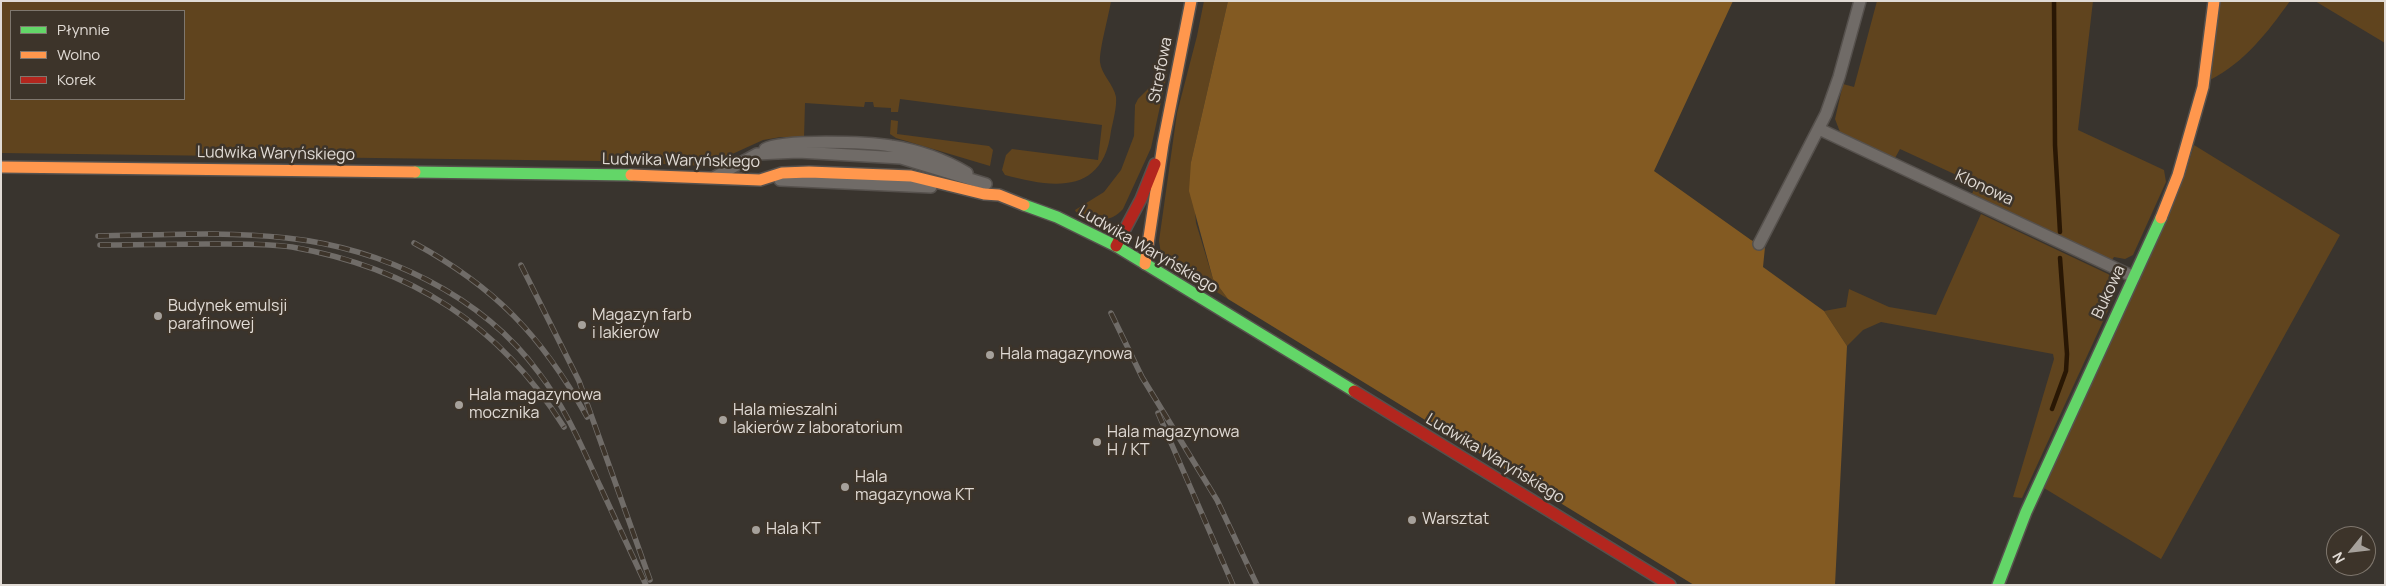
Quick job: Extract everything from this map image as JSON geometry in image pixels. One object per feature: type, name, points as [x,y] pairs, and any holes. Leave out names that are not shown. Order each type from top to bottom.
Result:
[{"type":"street","name":"Strefowa","points":[[1145,264],[1163,144],[1191,1]]},
{"type":"street","points":[[1759,244],[1819,129],[1839,77],[1860,1]]},
{"type":"street","name":"Bukowa","points":[[1998,585],[2026,512],[2167,204],[2188,147],[2203,87],[2214,1]]},
{"type":"street","name":"Klonowa","points":[[1819,129],[2134,277]]},
{"type":"street","name":"Strefowa","points":[[1116,246],[1141,199],[1163,144]]},
{"type":"street","points":[[715,177],[757,154],[798,152],[900,158],[985,189]]},
{"type":"street","name":"Ludwika Waryńskiego","points":[[1,167],[715,177],[766,180],[782,173],[862,173],[911,176],[985,189],[1057,217],[1116,246],[1368,402],[1670,585]]},
{"type":"shaded area","points":[[1,1],[1111,1],[1100,62],[1116,97],[1114,118],[1106,152],[1098,167],[1087,176],[1073,182],[1058,184],[1041,183],[1005,175],[1002,170],[1006,155],[1012,149],[1098,160],[1102,125],[900,99],[898,112],[891,112],[891,108],[874,107],[873,102],[865,102],[864,107],[805,103],[804,138],[781,137],[763,140],[706,166],[599,161],[1,153]]},
{"type":"shaded area","points":[[1204,1],[1228,1],[1191,162],[1196,223],[1213,279],[1228,299],[1165,260],[1161,254],[1159,241],[1177,113]]},
{"type":"shaded area","points":[[1228,1],[1733,1],[1654,171],[1751,240],[1765,247],[1763,267],[1824,311],[1847,346],[1835,585],[1694,585],[1228,299],[1213,279],[1189,191],[1191,162]]},
{"type":"shaded area","points":[[1877,1],[2093,1],[2078,130],[2164,170],[2166,182],[2133,255],[2125,259],[2114,257],[2112,260],[1972,194],[1976,184],[1900,149],[1895,158],[1840,132],[1835,119],[1843,84],[1854,87]]},
{"type":"shaded area","points":[[2220,1],[2290,1],[2245,56],[2223,73],[2210,80]]},
{"type":"shaded area","points":[[2315,1],[2385,1],[2385,43]]},
{"type":"shaded area","points":[[1163,74],[1167,74],[1151,148],[1123,209],[1118,214],[1106,219],[1089,217],[1076,212],[1075,210],[1104,192],[1121,170],[1134,136],[1135,105],[1138,99]]},
{"type":"shaded area","points":[[891,120],[898,121],[897,134],[989,146],[993,150],[990,166],[896,138],[890,134]]},
{"type":"shaded area","points":[[2194,145],[2340,235],[2161,559],[2044,488],[2184,177]]},
{"type":"shaded area","points":[[1981,214],[2108,274],[2115,280],[2116,286],[2115,295],[2022,498],[2013,497],[2054,359],[2053,354],[1881,322],[1863,330],[1847,346],[1824,311],[1846,307],[1849,289],[1889,307],[1936,315]]},
{"type":"waterway","points":[[2054,1],[2055,145],[2060,232]]},
{"type":"waterway","points":[[2052,409],[2066,371],[2067,354],[2060,258]]},
{"type":"railway","points":[[98,236],[240,235],[287,238],[323,243],[358,252],[393,265],[427,280],[459,299],[489,320],[516,345],[548,386],[580,442],[646,585]]},
{"type":"railway","points":[[414,243],[469,277],[514,316],[552,362],[587,417]]},
{"type":"railway","points":[[100,245],[260,244],[292,247],[335,257],[376,270],[413,286],[448,306],[481,330],[511,358],[539,391],[564,427]]},
{"type":"railway","points":[[521,265],[579,381],[650,580]]},
{"type":"railway","points":[[1111,313],[1142,377],[1217,500],[1257,585]]},
{"type":"railway","points":[[1158,413],[1233,585]]},
{"type":"traffic: fast","points":[[415,172],[631,175]]},
{"type":"traffic: fast","points":[[1024,205],[1057,217],[1116,246],[1354,391]]},
{"type":"traffic: fast","points":[[1998,585],[2026,512],[2161,218]]},
{"type":"traffic: slow","points":[[1145,264],[1163,144],[1191,1]]},
{"type":"traffic: slow","points":[[2161,218],[2178,175],[2203,87],[2214,1]]},
{"type":"traffic: slow","points":[[1,167],[415,172]]},
{"type":"traffic: slow","points":[[631,175],[760,180],[782,173],[809,172],[911,176],[984,194],[999,195],[1024,205]]},
{"type":"traffic: jam","points":[[1116,246],[1141,199],[1155,164]]},
{"type":"traffic: jam","points":[[1354,391],[1670,585]]},
{"type":"place","name":"Budynek emulsji parafinowej","points":[[158,316]]},
{"type":"place","name":"Magazyn farb i lakierów","points":[[582,325]]},
{"type":"place","name":"Hala magazynowa","points":[[990,355]]},
{"type":"place","name":"Hala magazynowa mocznika","points":[[459,405]]},
{"type":"place","name":"Hala mieszalni lakierów z laboratorium","points":[[723,420]]},
{"type":"place","name":"Hala magazynowa H / KT","points":[[1097,442]]},
{"type":"place","name":"Hala magazynowa KT","points":[[845,487]]},
{"type":"place","name":"Warsztat","points":[[1412,520]]},
{"type":"place","name":"Hala KT","points":[[756,530]]}]
